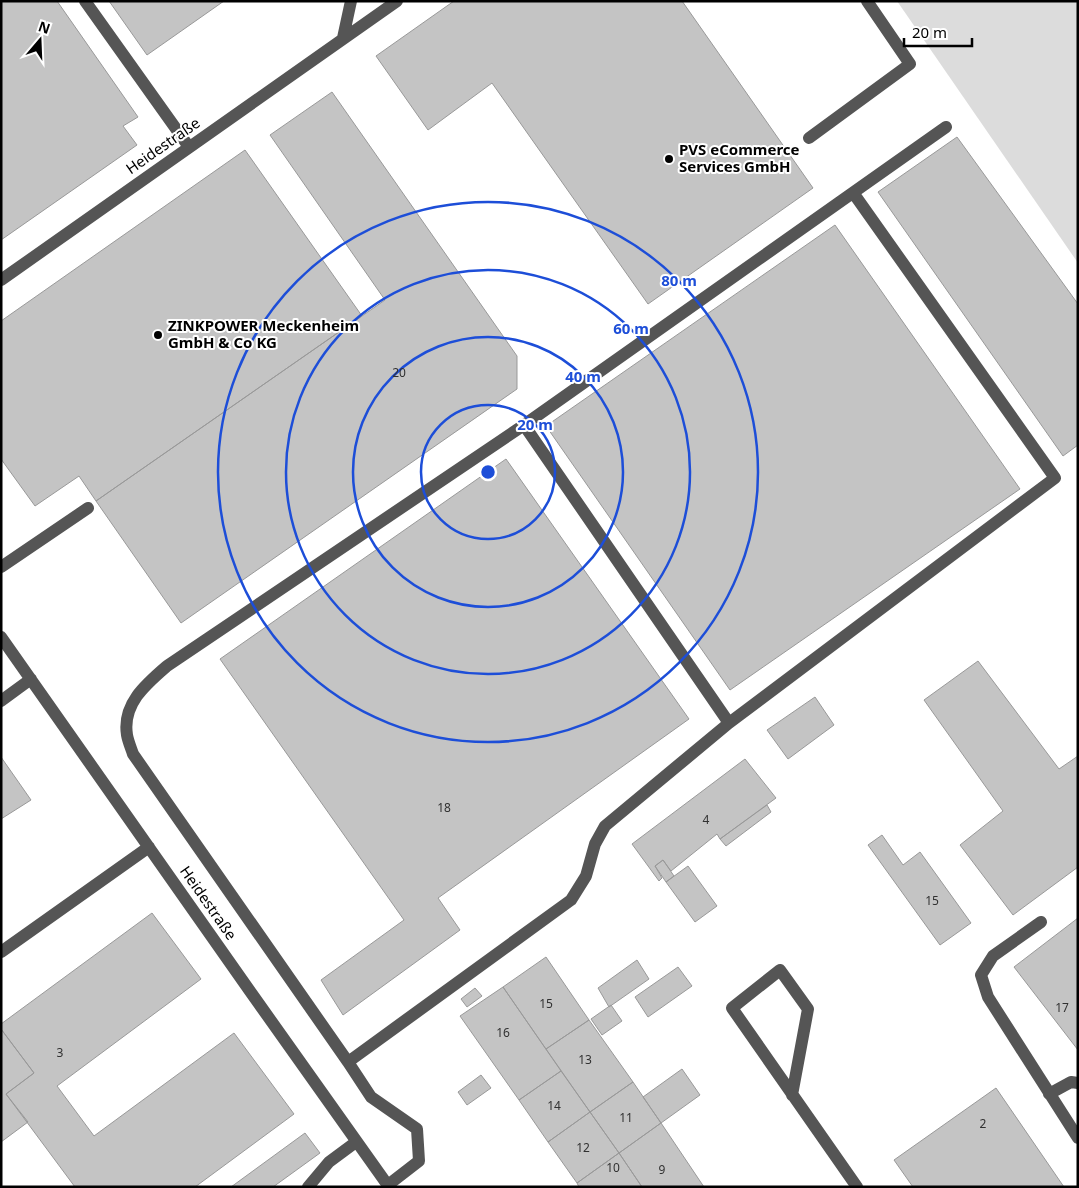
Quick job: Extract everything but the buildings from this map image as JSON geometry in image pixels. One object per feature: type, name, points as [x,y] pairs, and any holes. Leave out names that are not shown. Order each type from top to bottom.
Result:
[{"type":"street","points":[[86,1],[189,147]]},
{"type":"street","points":[[343,38],[350,1]]},
{"type":"street","name":"Heidestraße","points":[[1,280],[397,1]]},
{"type":"street","points":[[809,138],[910,64],[866,1]]},
{"type":"street","points":[[388,1186],[419,1161],[417,1129],[371,1097],[133,754],[127,735],[127,718],[136,696],[168,666],[524,425],[854,194],[946,127]]},
{"type":"street","points":[[348,1062],[571,900],[586,876],[595,844],[605,826],[729,722],[1055,478],[854,194]]},
{"type":"street","points":[[524,425],[729,722]]},
{"type":"street","points":[[1,567],[88,508]]},
{"type":"street","name":"Heidestraße","points":[[1,637],[388,1186]]},
{"type":"street","points":[[1,701],[31,679]]},
{"type":"street","points":[[1,952],[149,847]]},
{"type":"street","points":[[1041,922],[993,956],[981,975],[988,997],[1078,1138]]},
{"type":"street","points":[[792,1095],[808,1008],[780,970],[732,1008],[792,1095],[857,1187]]},
{"type":"street","points":[[1049,1094],[1071,1082],[1078,1084]]},
{"type":"street","points":[[308,1187],[329,1162],[356,1142]]},
{"type":"shaded area","points":[[897,1],[1078,1],[1078,263]]},
{"type":"place","name":"PVS eCommerce Services GmbH","points":[[669,159]]},
{"type":"place","name":"ZINKPOWER Meckenheim GmbH & Co KG","points":[[158,335]]}]
